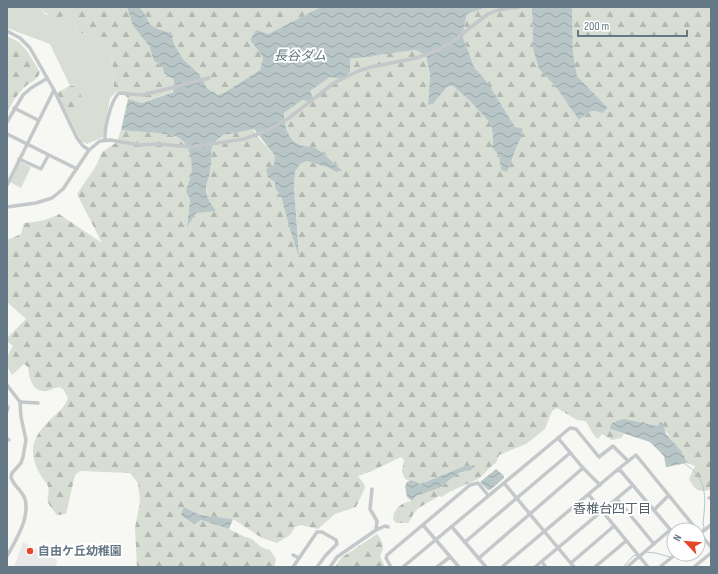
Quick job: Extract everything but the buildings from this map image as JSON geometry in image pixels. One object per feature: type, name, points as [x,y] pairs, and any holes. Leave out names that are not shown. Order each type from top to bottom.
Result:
[{"type":"street","points":[[7,207],[36,203],[52,198],[63,189],[89,150],[96,144],[105,140],[140,145],[192,147],[244,139],[263,132],[290,118],[334,83],[352,74],[371,67],[416,58],[436,51],[452,42],[488,14],[498,10],[519,7]]},
{"type":"street","points":[[7,31],[20,38],[30,48],[46,79],[54,90],[77,138],[83,146],[89,150]]},
{"type":"street","points":[[7,122],[23,95],[46,79]]},
{"type":"street","points":[[105,140],[113,101],[119,93],[143,95],[208,79]]},
{"type":"street","points":[[7,185],[54,90]]},
{"type":"street","points":[[14,108],[38,120]]},
{"type":"street","points":[[7,134],[48,156],[77,169]]},
{"type":"street","points":[[19,159],[41,169],[48,156]]},
{"type":"street","points":[[7,171],[12,174]]},
{"type":"street","points":[[7,385],[20,402],[26,444],[24,457],[21,463],[9,474],[11,480],[25,499],[26,511],[20,532],[7,556]]},
{"type":"street","points":[[20,402],[38,403]]},
{"type":"street","points":[[403,567],[570,428],[576,429],[599,457],[613,446],[628,461]]},
{"type":"street","points":[[558,438],[583,468],[600,485]]},
{"type":"street","points":[[465,542],[570,453]]},
{"type":"street","points":[[502,567],[628,461],[636,456],[690,522]]},
{"type":"street","points":[[479,558],[583,468]]},
{"type":"street","points":[[616,471],[620,470],[623,473],[666,525]]},
{"type":"street","points":[[391,567],[386,558],[387,555],[470,485],[478,483],[488,495]]},
{"type":"street","points":[[504,483],[574,567]]},
{"type":"street","points":[[535,567],[633,485]]},
{"type":"street","points":[[372,489],[370,509],[377,521],[376,530]]},
{"type":"street","points":[[589,495],[648,567]]},
{"type":"street","points":[[654,510],[668,496]]},
{"type":"street","points":[[617,499],[654,544]]},
{"type":"street","points":[[423,525],[458,567]]},
{"type":"street","points":[[330,567],[337,557],[376,530],[385,526],[388,527]]},
{"type":"street","points":[[452,526],[486,567]]},
{"type":"street","points":[[571,563],[614,526]]},
{"type":"street","points":[[293,567],[317,532],[322,532],[336,540],[337,544],[317,567]]},
{"type":"street","points":[[627,567],[666,534]]},
{"type":"street","points":[[595,567],[626,541]]},
{"type":"street","points":[[694,567],[711,553]]},
{"type":"street","points":[[293,555],[299,558]]},
{"type":"street","points":[[437,567],[450,557]]},
{"type":"street","points":[[542,562],[546,567]]},
{"type":"shaded area","name":"自由ケ丘幼稚園","points":[[23,542],[57,560],[56,567],[14,567]]},
{"type":"green space","points":[[7,7],[38,7],[46,15],[68,14],[73,19],[78,32],[99,39],[108,48],[112,61],[114,88],[120,91],[116,92],[110,98],[103,137],[87,144],[81,141],[57,93],[70,86],[50,44],[7,28]]},
{"type":"green space","points":[[38,7],[127,7],[133,26],[149,46],[154,61],[162,66],[164,73],[174,80],[173,91],[142,103],[128,99],[124,93],[114,88],[112,61],[108,48],[104,43],[97,38],[78,32],[73,19],[68,14],[56,17]]},
{"type":"green space","points":[[139,7],[321,7],[268,34],[250,40],[263,57],[260,70],[218,95],[207,88],[199,74],[183,59],[174,44],[171,33],[152,26]]},
{"type":"green space","points":[[487,7],[532,7],[533,49],[539,69],[555,86],[579,120],[589,112],[608,108],[577,76],[573,54],[572,7],[711,7],[711,490],[700,491],[693,486],[689,479],[695,466],[687,463],[668,435],[664,426],[621,420],[615,421],[610,429],[624,434],[621,438],[612,440],[602,434],[598,439],[585,421],[577,420],[557,408],[552,411],[545,429],[526,444],[499,455],[496,463],[476,480],[442,497],[439,496],[422,506],[414,513],[408,523],[396,523],[393,519],[394,513],[402,504],[412,501],[416,496],[439,488],[459,473],[465,472],[476,465],[462,467],[419,484],[405,479],[402,472],[404,460],[401,457],[358,476],[365,488],[356,507],[335,514],[318,529],[301,525],[295,527],[290,535],[277,543],[262,538],[233,519],[200,515],[184,507],[201,520],[229,529],[252,539],[261,547],[270,550],[276,559],[274,567],[137,567],[135,528],[140,502],[138,483],[130,473],[80,471],[75,475],[66,514],[57,515],[48,502],[48,487],[36,465],[33,457],[33,450],[34,443],[41,430],[62,408],[68,398],[63,389],[59,387],[47,391],[38,390],[32,384],[28,367],[24,364],[12,375],[8,367],[7,357],[13,346],[7,341],[7,338],[26,319],[7,302],[7,240],[21,234],[24,223],[51,218],[59,214],[102,243],[77,194],[96,166],[102,152],[117,142],[121,130],[171,135],[181,139],[188,147],[192,169],[186,192],[190,199],[187,226],[207,196],[206,182],[210,173],[210,152],[215,142],[225,134],[253,129],[275,156],[275,188],[281,196],[290,230],[299,253],[294,187],[295,172],[300,164],[307,161],[329,168],[336,172],[343,171],[319,150],[314,147],[300,145],[292,140],[286,127],[284,113],[302,100],[310,91],[330,77],[340,79],[349,59],[415,50],[426,55],[430,75],[428,105],[433,104],[448,86],[453,86],[471,102],[491,124],[493,137],[492,147],[499,156],[501,170],[507,172],[523,134],[522,128],[515,127],[488,83],[474,67],[463,37],[467,14]]},
{"type":"green space","points":[[7,36],[19,42],[27,51],[40,72],[37,78],[27,85],[18,95],[7,114]]},
{"type":"green space","points":[[70,86],[75,86],[77,89],[82,99],[82,106],[78,112],[68,114],[57,93]]},
{"type":"green space","points":[[20,162],[31,167],[21,188],[10,182]]},
{"type":"green space","points":[[377,534],[383,544],[383,550],[380,556],[385,567],[335,567],[341,558]]},
{"type":"water","name":"長谷ダム","points":[[127,7],[139,7],[152,26],[171,33],[174,44],[183,59],[199,74],[207,88],[218,95],[260,70],[263,57],[250,40],[256,30],[268,34],[321,7],[487,7],[467,14],[463,37],[474,67],[488,83],[515,127],[522,128],[523,134],[507,172],[501,170],[499,156],[492,147],[493,137],[491,124],[471,102],[453,86],[448,86],[433,104],[428,105],[430,75],[426,55],[415,50],[350,59],[350,72],[340,79],[330,77],[310,91],[313,98],[309,101],[302,100],[284,113],[286,127],[292,140],[300,145],[316,148],[343,171],[336,172],[329,168],[307,161],[300,164],[295,172],[294,187],[299,256],[281,196],[275,188],[275,182],[268,177],[266,169],[274,165],[275,156],[254,129],[225,134],[215,143],[212,150],[206,191],[208,199],[216,211],[196,213],[187,227],[190,199],[186,192],[191,174],[191,158],[185,143],[177,137],[171,135],[121,130],[128,99],[142,103],[173,92],[174,80],[164,73],[162,66],[154,61],[149,46],[133,26]]},
{"type":"water","points":[[532,7],[572,7],[573,54],[577,76],[608,108],[602,113],[592,111],[587,113],[579,120],[555,86],[539,69],[533,49]]},
{"type":"water","points":[[624,419],[657,426],[661,422],[664,426],[666,434],[682,452],[687,463],[666,467],[664,456],[650,442],[610,429],[613,423]]},
{"type":"water","points":[[476,465],[471,470],[459,473],[439,488],[416,496],[412,501],[407,497],[405,486],[407,482],[411,480],[420,484],[462,467]]},
{"type":"water","points":[[496,469],[504,476],[504,478],[488,490],[480,482]]},
{"type":"water","points":[[184,507],[200,515],[233,519],[229,529],[201,520],[194,524],[181,515]]},
{"type":"waterway","points":[[684,463],[694,471],[704,489],[705,502],[703,522]]},
{"type":"waterway","points":[[646,552],[666,556]]},
{"type":"waterway","points":[[623,567],[633,556],[637,555]]},
{"type":"place","name":"自由ケ丘幼稚園","points":[[30,551]]},
{"type":"district","name":"香椎台四丁目","points":[[612,509]]}]
